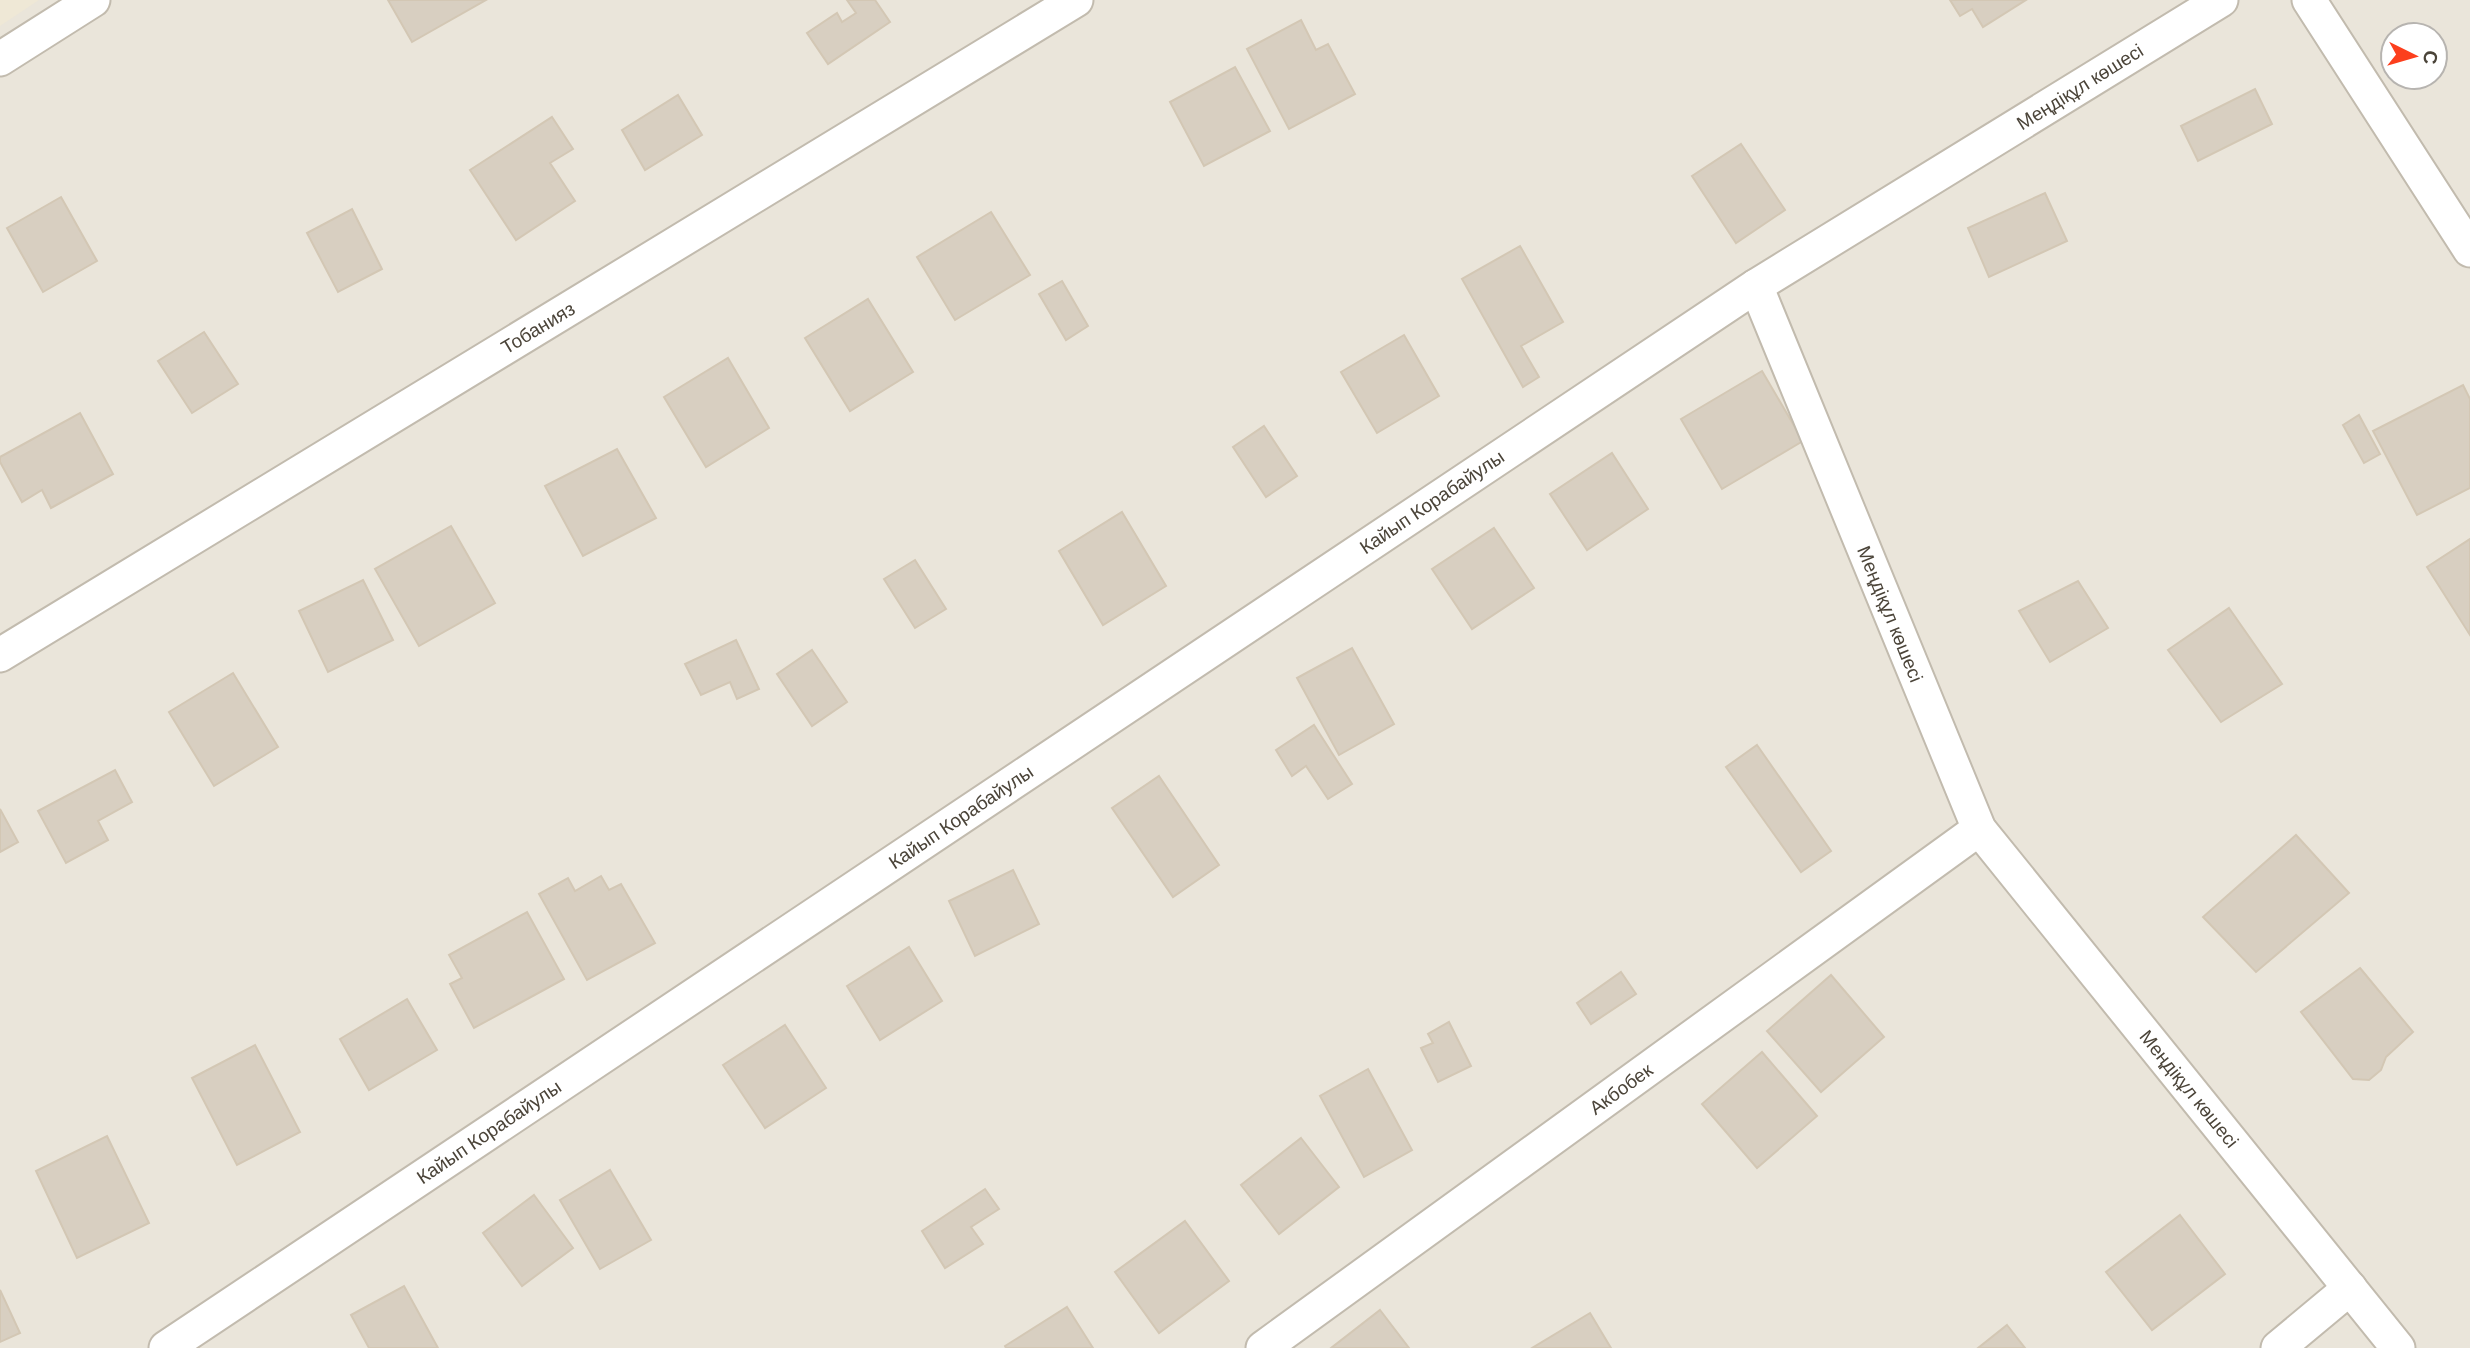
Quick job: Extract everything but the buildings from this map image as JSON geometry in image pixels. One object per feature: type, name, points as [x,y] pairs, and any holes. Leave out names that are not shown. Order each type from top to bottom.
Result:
[{"type":"street","points":[[0,59],[93,0]]},
{"type":"street","name":"Тобанияз","points":[[0,655],[1076,0]]},
{"type":"street","name":"Меңдіқұл көшесі","points":[[2221,0],[1756,286],[1979,829],[2398,1348]]},
{"type":"street","points":[[2309,0],[2470,250]]},
{"type":"street","name":"Кайып Корабайулы","points":[[166,1348],[1756,286]]},
{"type":"street","name":"Акбобек","points":[[1263,1348],[1979,829]]},
{"type":"street","points":[[2278,1348],[2350,1288]]},
{"type":"shaded area","points":[[0,0],[2470,0],[2470,1348],[0,1348]]},
{"type":"shaded area","points":[[0,0],[39,0],[0,26]]}]
